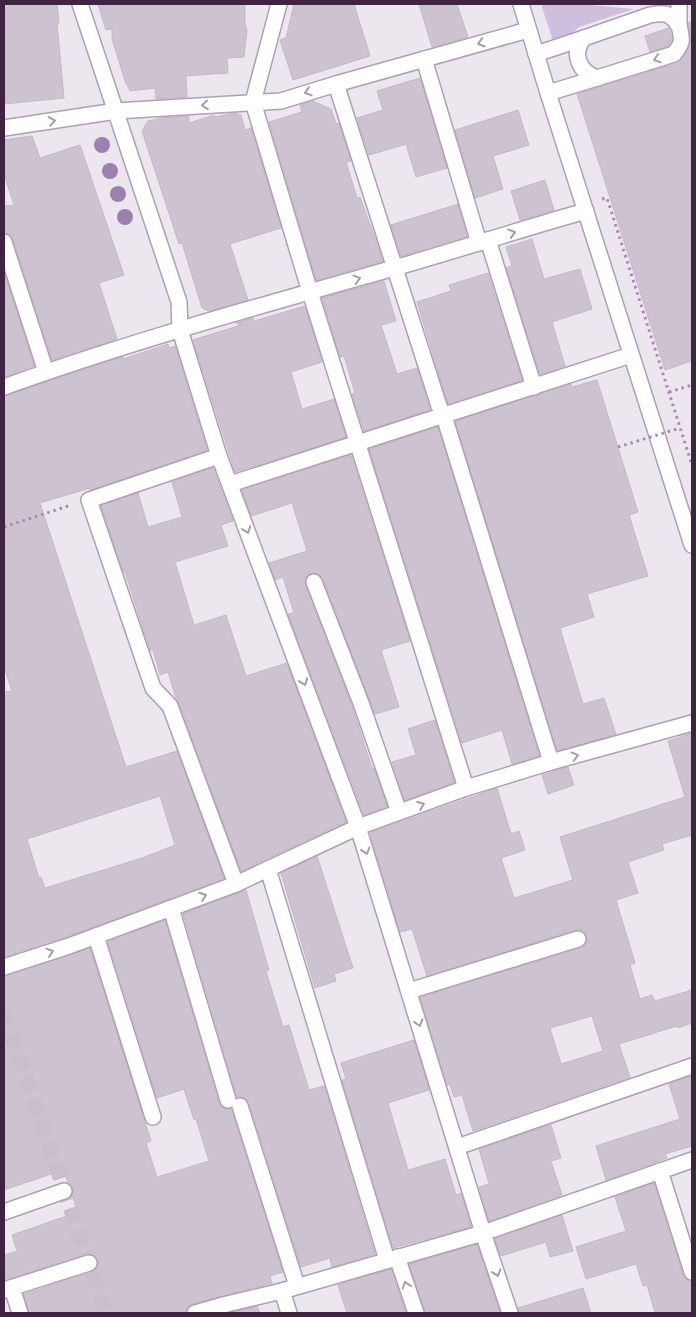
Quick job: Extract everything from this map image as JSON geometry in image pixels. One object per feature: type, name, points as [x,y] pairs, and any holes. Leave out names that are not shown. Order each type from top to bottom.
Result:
[{"type":"street","points":[[80,4],[179,302],[180,330],[219,456],[358,827],[483,1233],[510,1313]]},
{"type":"street","points":[[279,4],[253,102],[310,292],[466,788]]},
{"type":"street","points":[[521,4],[692,545]]},
{"type":"street","points":[[548,93],[674,54],[679,47],[682,37],[679,26],[679,4]]},
{"type":"street","points":[[536,54],[650,15],[661,13],[672,16],[679,26]]},
{"type":"street","points":[[4,128],[116,111],[281,101],[528,30]]},
{"type":"street","points":[[584,38],[579,44],[577,54],[582,67],[588,75],[597,78]]},
{"type":"street","points":[[424,59],[534,387]]},
{"type":"street","points":[[336,84],[439,406],[444,416],[551,762]]},
{"type":"street","points":[[4,387],[180,330],[586,211]]},
{"type":"street","points":[[4,242],[46,372]]},
{"type":"street","points":[[230,484],[631,355]]},
{"type":"street","points":[[219,456],[89,500],[154,688],[170,706],[236,884]]},
{"type":"street","points":[[314,582],[361,703],[399,812]]},
{"type":"street","points":[[4,967],[96,936],[236,884],[358,827],[466,788],[692,723]]},
{"type":"street","points":[[268,869],[392,1258],[416,1313]]},
{"type":"street","points":[[171,908],[234,1103],[297,1286]]},
{"type":"street","points":[[96,936],[153,1117]]},
{"type":"street","points":[[409,991],[578,939]]},
{"type":"street","points":[[457,1147],[692,1066]]},
{"type":"street","points":[[195,1313],[229,1308],[297,1286],[483,1233],[692,1160]]},
{"type":"street","points":[[660,1171],[692,1272]]},
{"type":"street","points":[[4,1212],[64,1191]]},
{"type":"street","points":[[20,1313],[8,1289],[89,1263]]},
{"type":"street","points":[[282,1291],[289,1313]]},
{"type":"path","points":[[602,199],[607,198],[618,230],[692,465]]},
{"type":"path","points":[[669,392],[692,385]]},
{"type":"path","points":[[618,447],[680,428]]},
{"type":"path","points":[[4,527],[89,500]]},
{"type":"shaded area","points":[[543,4],[578,4],[634,9],[579,27],[570,35],[553,41],[542,7]]},
{"type":"building","points":[[4,4],[57,4],[64,98],[4,104]]},
{"type":"building","points":[[98,4],[245,4],[245,24],[247,30],[244,57],[227,58],[228,73],[186,76],[187,97],[156,99],[155,88],[130,91],[112,39],[112,29],[106,30]]},
{"type":"building","points":[[294,4],[354,4],[370,56],[293,80],[280,40],[286,38]]},
{"type":"building","points":[[419,4],[457,4],[468,37],[432,47]]},
{"type":"building","points":[[692,22],[692,361],[665,370],[577,94],[677,63],[690,46],[691,39],[688,23]]},
{"type":"building","points":[[669,28],[672,39],[668,46],[650,52],[645,36]]},
{"type":"building","points":[[420,78],[447,168],[416,177],[406,144],[369,155],[357,118],[383,110],[377,91]]},
{"type":"building","points":[[313,101],[331,109],[336,124],[339,123],[351,161],[346,162],[357,198],[360,197],[383,261],[316,280],[269,122],[302,112],[300,105]]},
{"type":"building","points":[[518,110],[529,145],[493,156],[503,189],[475,198],[455,130]]},
{"type":"building","points":[[234,113],[241,115],[245,130],[251,128],[281,228],[230,244],[248,300],[209,311],[202,308],[182,243],[179,244],[142,131],[148,121],[159,118],[189,116],[189,123],[214,115],[215,117]]},
{"type":"building","points":[[32,136],[40,158],[80,145],[124,275],[99,283],[117,339],[52,360],[13,239],[10,235],[4,233],[4,206],[14,205],[4,174],[4,140]]},
{"type":"building","points":[[545,180],[554,210],[520,220],[511,191]]},
{"type":"building","points":[[458,204],[467,237],[401,256],[391,225]]},
{"type":"building","points":[[532,239],[544,279],[580,269],[592,309],[552,322],[565,366],[540,374],[506,268],[512,266],[506,247]]},
{"type":"building","points":[[4,272],[34,366],[4,377]]},
{"type":"building","points":[[488,273],[522,380],[448,404],[417,302],[451,291],[449,285]]},
{"type":"building","points":[[384,281],[396,321],[381,325],[397,374],[417,368],[430,410],[364,431],[352,394],[355,393],[344,356],[340,357],[322,298]]},
{"type":"building","points":[[305,306],[322,362],[291,372],[302,409],[334,399],[346,437],[235,472],[193,340],[241,325],[236,323],[253,318],[254,321]]},
{"type":"building","points":[[168,344],[169,348],[175,346],[207,450],[90,490],[90,488],[40,503],[126,767],[177,751],[224,878],[66,937],[4,957],[4,692],[12,691],[4,666],[4,396],[123,357],[123,359]],"holes":[[[160,796],[175,845],[142,858],[45,888],[41,877],[39,878],[27,839]]]},
{"type":"building","points":[[597,380],[638,512],[629,515],[648,576],[587,594],[594,617],[560,628],[583,704],[604,698],[616,734],[557,751],[455,421],[571,384],[572,387]]},
{"type":"building","points":[[438,427],[539,756],[512,764],[502,730],[462,743],[369,449]]},
{"type":"building","points":[[351,455],[410,641],[381,650],[399,707],[375,714],[323,579],[319,574],[315,573],[306,577],[305,585],[352,706],[372,768],[374,768],[387,806],[364,815],[288,614],[294,613],[283,577],[275,580],[269,563],[307,551],[292,503],[251,516],[242,490]]},
{"type":"building","points":[[213,468],[233,521],[221,525],[228,546],[175,562],[194,625],[226,615],[246,676],[287,663],[346,822],[241,871],[168,672],[160,675],[153,650],[150,650],[101,506],[138,493],[148,527],[182,517],[172,482]]},
{"type":"building","points":[[435,720],[454,782],[405,800],[392,762],[416,755],[408,729]]},
{"type":"building","points":[[692,733],[692,835],[662,844],[664,850],[628,862],[638,893],[616,900],[635,963],[630,965],[640,999],[652,995],[655,1001],[692,990],[692,1023],[619,1044],[630,1077],[473,1131],[462,1095],[454,1097],[450,1084],[447,1085],[420,997],[581,948],[587,942],[587,936],[581,930],[575,930],[427,976],[412,929],[400,932],[370,833],[497,788],[511,834],[519,831],[525,850],[501,858],[514,898],[573,880],[560,837],[685,797],[668,741]],"holes":[[[592,1016],[603,1051],[561,1064],[550,1028]]]},
{"type":"building","points":[[568,767],[574,785],[548,794],[542,775]]},
{"type":"building","points":[[317,856],[353,968],[334,974],[336,981],[315,988],[281,873]]},
{"type":"building","points":[[246,890],[269,970],[266,971],[283,1027],[289,1025],[309,1090],[324,1086],[375,1254],[332,1267],[330,1258],[301,1267],[249,1103],[242,1097],[237,1097],[183,914]]},
{"type":"building","points":[[165,920],[219,1103],[225,1109],[231,1109],[283,1272],[270,1276],[272,1283],[192,1304],[188,1307],[186,1313],[29,1313],[24,1294],[92,1272],[96,1269],[98,1261],[95,1256],[86,1254],[4,1280],[4,1255],[17,1251],[12,1235],[78,1212],[72,1195],[73,1187],[68,1183],[63,1170],[4,1190],[4,976],[90,948],[151,1141],[146,1143],[157,1177],[209,1161],[184,1089],[157,1098],[108,942]]},
{"type":"building","points":[[414,1040],[429,1090],[388,1103],[408,1170],[445,1159],[456,1195],[461,1193],[471,1227],[393,1248],[342,1080],[346,1079],[341,1063]]},
{"type":"building","points":[[692,1076],[692,1146],[665,1154],[667,1158],[606,1180],[596,1146],[680,1119],[669,1084]]},
{"type":"building","points":[[551,1125],[561,1158],[551,1161],[562,1195],[489,1221],[479,1187],[489,1184],[479,1149]]},
{"type":"building","points":[[654,1183],[683,1275],[686,1279],[692,1281],[692,1313],[655,1313],[647,1285],[643,1286],[636,1264],[586,1279],[576,1247],[626,1231],[615,1197]]},
{"type":"building","points":[[562,1215],[573,1251],[550,1257],[546,1242],[501,1256],[495,1239]]},
{"type":"building","points":[[477,1244],[500,1313],[425,1313],[409,1264]]},
{"type":"building","points":[[391,1269],[406,1313],[347,1313],[338,1285]]},
{"type":"building","points":[[583,1288],[591,1313],[519,1313],[518,1308]]},
{"type":"building","points":[[257,1306],[260,1313],[229,1313]]},
{"type":"tunnel","points":[[4,1012],[106,1313]]}]
